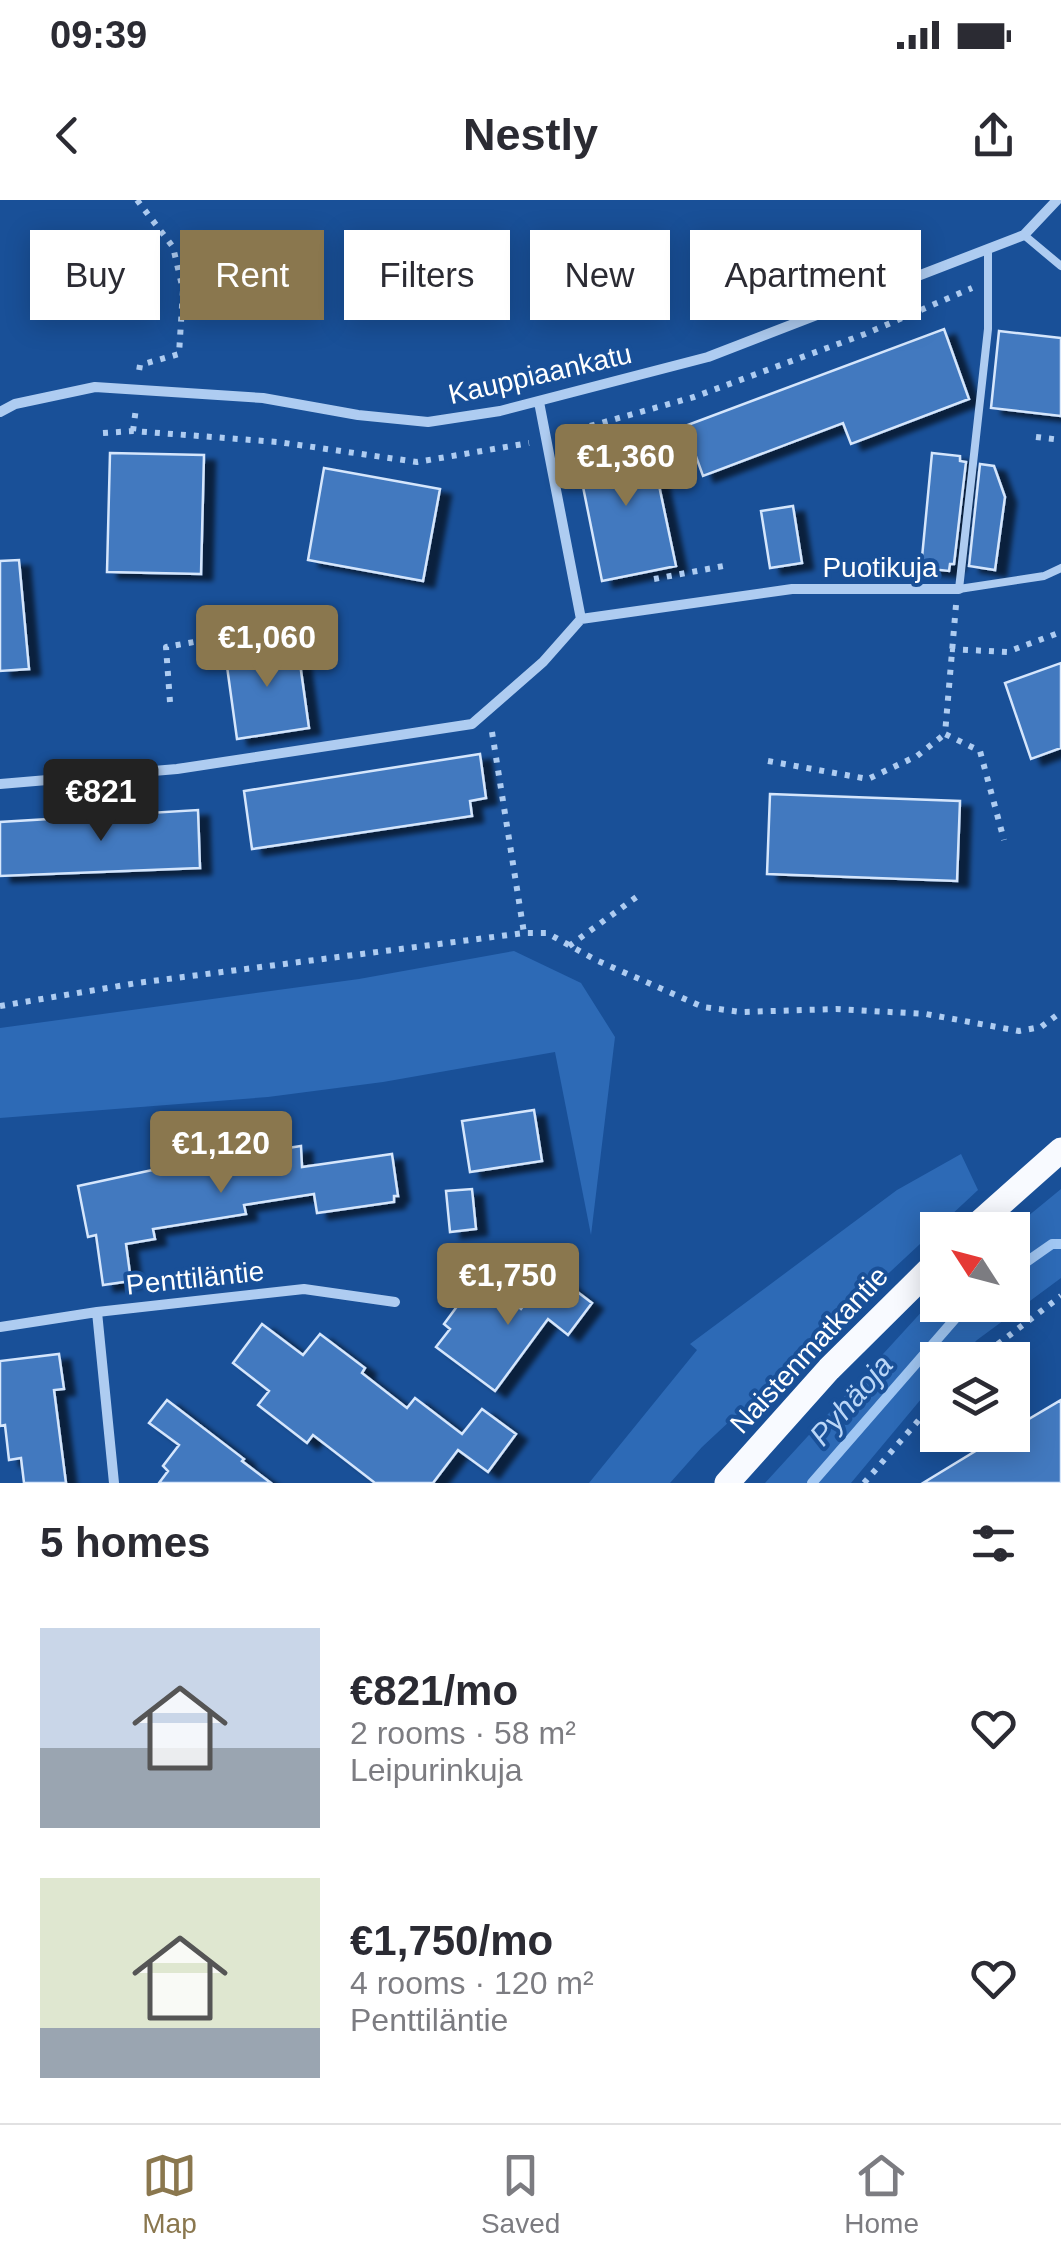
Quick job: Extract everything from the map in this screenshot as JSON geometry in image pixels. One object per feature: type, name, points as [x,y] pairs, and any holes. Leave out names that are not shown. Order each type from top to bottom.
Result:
[{"type":"main road","points":[[990,1212],[1061,1150]]},
{"type":"main road","name":"Naistenmatkantie","points":[[727,1483],[829,1369],[920,1279]]},
{"type":"street","name":"Kauppiaankatu","points":[[0,412],[15,404],[94,387],[263,398],[358,415],[428,422],[538,402],[708,357],[988,249],[1024,234],[1057,200]]},
{"type":"street","points":[[0,784],[176,769],[472,724],[543,662],[581,619],[538,402]]},
{"type":"street","name":"Puotikuja","points":[[581,619],[792,589],[958,589]]},
{"type":"street","name":"Penttiläntie","points":[[0,1326],[304,1289],[395,1302]]},
{"type":"street","points":[[97,1312],[114,1483]]},
{"type":"lane","points":[[1024,234],[1061,266]]},
{"type":"lane","name":"Puotikuja","points":[[958,589],[988,329],[988,249]]},
{"type":"lane","points":[[958,589],[1044,576],[1061,568]]},
{"type":"path","points":[[136,200],[173,247],[183,290],[178,354],[140,364]]},
{"type":"path","points":[[1036,437],[1061,440]]},
{"type":"path","points":[[654,579],[729,564]]},
{"type":"path","points":[[768,762],[868,779],[917,756],[945,734],[958,589]]},
{"type":"path","points":[[170,702],[166,647],[283,626]]},
{"type":"path","points":[[950,649],[1007,652],[1061,632]]},
{"type":"path","points":[[489,710],[524,933]]},
{"type":"path","points":[[945,734],[980,751],[1004,840]]},
{"type":"path","points":[[569,946],[642,893]]},
{"type":"path","points":[[0,1006],[137,983],[547,933],[702,1007],[741,1012],[836,1009],[926,1014],[1019,1031],[1041,1027],[1061,1012]]},
{"type":"path","points":[[1001,1342],[1061,1296]]},
{"type":"path","points":[[864,1483],[920,1419]]},
{"type":"shaded area","points":[[514,951],[581,983],[615,1037],[591,1235],[555,1052],[268,1097],[0,1118],[0,1028],[359,979]]},
{"type":"shaded area","points":[[961,1154],[978,1190],[954,1212],[920,1212],[920,1244],[702,1447],[670,1483],[589,1483],[697,1350],[690,1344],[897,1190]]},
{"type":"shaded area","points":[[1061,1189],[1061,1278],[1030,1301],[1030,1214]]},
{"type":"shaded area","points":[[920,1314],[920,1322],[1001,1322],[975,1342],[920,1342],[920,1400],[851,1483],[765,1483]]},
{"type":"building","points":[[944,329],[969,399],[851,444],[843,423],[703,476],[685,426]]},
{"type":"building","points":[[999,331],[1061,338],[1061,416],[991,408]]},
{"type":"building","points":[[649,438],[676,566],[602,581],[576,452]]},
{"type":"building","points":[[110,453],[204,455],[201,574],[107,572]]},
{"type":"building","points":[[932,453],[960,456],[960,461],[966,462],[954,564],[950,564],[949,571],[921,568]]},
{"type":"building","points":[[980,464],[994,466],[1005,497],[995,570],[969,566]]},
{"type":"building","points":[[324,468],[440,489],[423,581],[308,560]]},
{"type":"building","points":[[793,506],[802,563],[770,568],[761,511]]},
{"type":"building","points":[[19,560],[29,669],[0,671],[0,561]]},
{"type":"building","points":[[297,642],[309,728],[237,739],[225,652]]},
{"type":"building","points":[[1061,663],[1061,748],[1031,759],[1005,683]]},
{"type":"building","points":[[480,754],[486,798],[470,801],[472,816],[252,849],[244,791]]},
{"type":"building","points":[[770,794],[960,801],[957,881],[767,874]]},
{"type":"building","points":[[198,810],[200,868],[0,876],[0,822]]},
{"type":"building","points":[[534,1110],[542,1161],[470,1172],[462,1121]]},
{"type":"building","points":[[301,1146],[302,1167],[392,1154],[398,1196],[394,1196],[394,1202],[317,1213],[314,1194],[244,1205],[246,1214],[153,1229],[155,1239],[126,1244],[131,1281],[103,1285],[96,1235],[88,1237],[78,1186],[171,1166]]},
{"type":"building","points":[[472,1189],[476,1229],[450,1232],[446,1191]]},
{"type":"building","points":[[550,1271],[592,1303],[568,1335],[548,1319],[495,1391],[436,1347],[450,1329],[444,1324],[461,1301],[469,1306],[480,1290],[505,1308],[511,1301],[521,1309]]},
{"type":"building","points":[[262,1324],[303,1355],[320,1334],[365,1368],[362,1373],[407,1408],[415,1398],[462,1434],[482,1409],[516,1434],[488,1472],[458,1450],[433,1483],[375,1483],[313,1435],[307,1443],[258,1405],[269,1391],[233,1363]]},
{"type":"building","points":[[59,1354],[64,1389],[54,1390],[66,1483],[24,1483],[21,1458],[9,1460],[5,1425],[0,1426],[0,1361]]},
{"type":"building","points":[[167,1400],[271,1483],[159,1483],[168,1471],[163,1466],[179,1445],[149,1423]]},
{"type":"building","points":[[1061,1400],[1061,1483],[923,1483],[974,1452],[1030,1452],[1030,1418]]},
{"type":"waterway","name":"Pyhäoja","points":[[1030,1259],[1052,1244],[1061,1244]]},
{"type":"waterway","name":"Pyhäoja","points":[[812,1483],[952,1322]]}]
